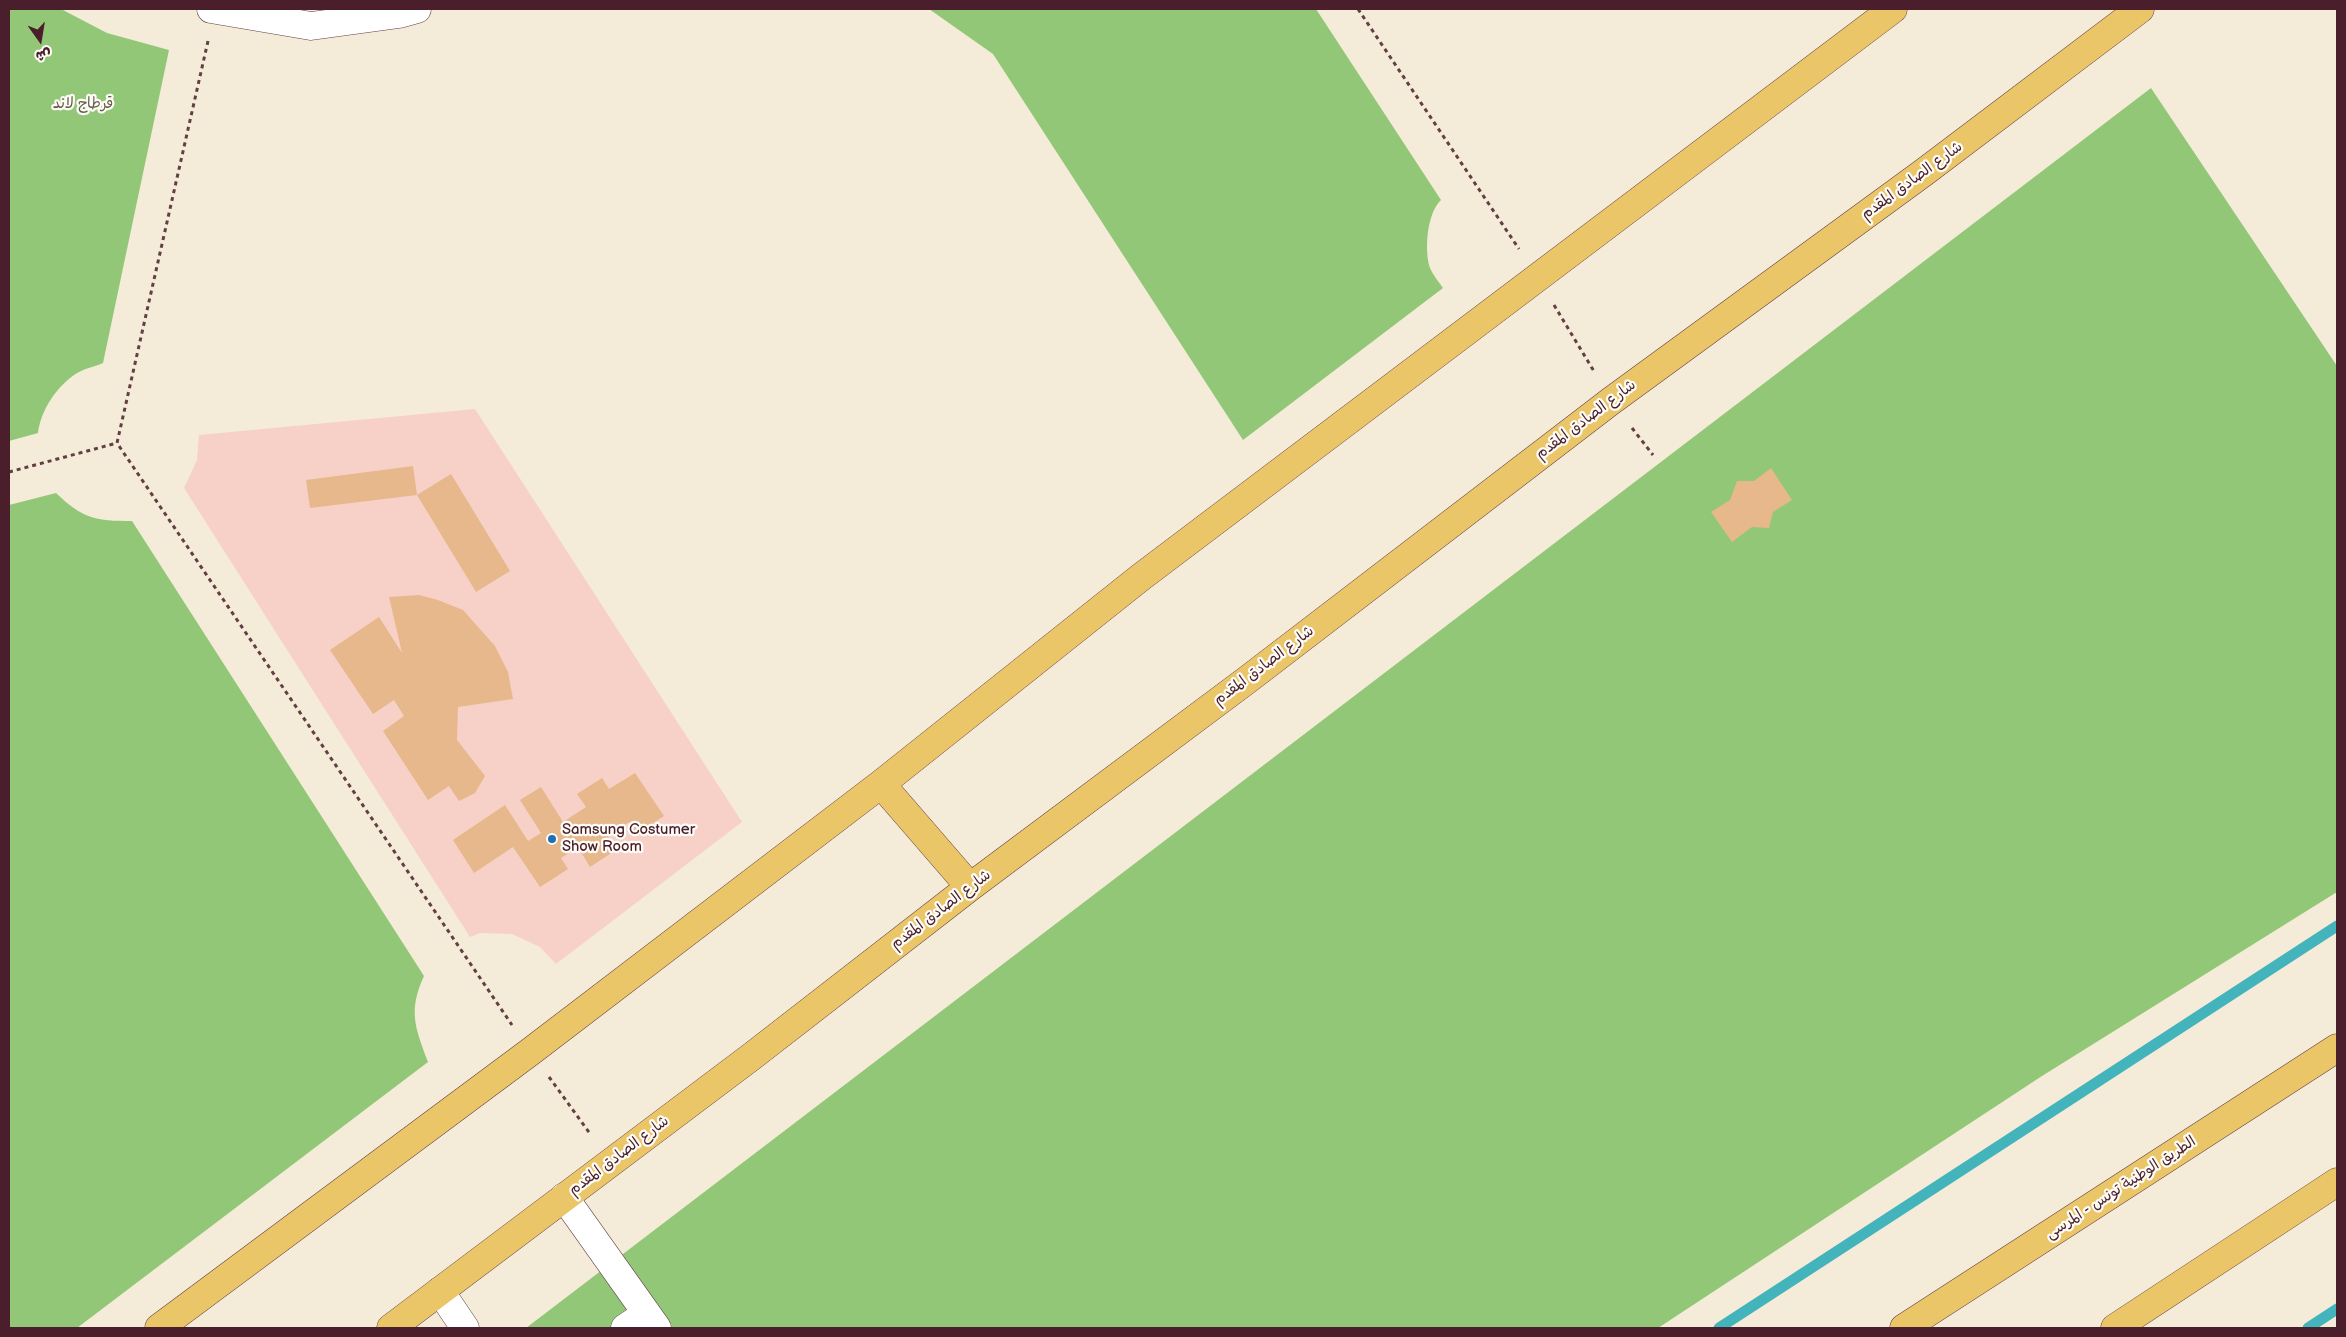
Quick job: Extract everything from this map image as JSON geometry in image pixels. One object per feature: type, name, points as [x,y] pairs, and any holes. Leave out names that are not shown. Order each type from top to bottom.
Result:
[{"type":"main road","points":[[159,1328],[530,1052],[881,784],[1149,571],[1893,9]]},
{"type":"main road","name":"شارع الصادق المقدم","points":[[391,1328],[751,1057],[970,887],[1255,674],[1610,401],[1923,173],[2140,9]]},
{"type":"main road","points":[[881,784],[970,887]]},
{"type":"main road","name":"الطريق الوطنية تونس - المرسى","points":[[1904,1328],[2337,1048]]},
{"type":"main road","points":[[2115,1328],[2337,1182]]},
{"type":"street","points":[[213,9],[311,26],[399,14],[417,9]]},
{"type":"street","points":[[564,1197],[643,1323]]},
{"type":"street","points":[[440,1291],[464,1328]]},
{"type":"path","points":[[213,9],[117,444],[530,1052],[610,1162]]},
{"type":"path","points":[[1358,9],[1538,277],[1610,401],[1653,455]]},
{"type":"path","points":[[9,472],[117,444]]},
{"type":"shaded area","points":[[475,409],[742,822],[556,964],[540,947],[512,934],[480,933],[470,937],[184,488],[197,460],[199,435]]},
{"type":"green space","name":"قرطاج لاند","points":[[9,9],[61,9],[107,33],[169,50],[103,363],[77,373],[61,386],[50,400],[42,416],[38,433],[9,441]]},
{"type":"green space","points":[[929,9],[1316,9],[1441,200],[1436,206],[1430,222],[1427,252],[1430,268],[1443,288],[1243,440],[993,54]]},
{"type":"green space","points":[[2151,88],[2337,366],[2337,892],[2042,1076],[1658,1328],[526,1328]]},
{"type":"green space","points":[[56,493],[74,508],[91,517],[132,521],[424,976],[416,999],[415,1019],[428,1062],[77,1328],[9,1328],[9,505]]},
{"type":"building","points":[[413,466],[417,495],[310,508],[306,480]]},
{"type":"building","points":[[1771,468],[1792,500],[1773,512],[1769,528],[1752,527],[1732,542],[1711,512],[1730,500],[1737,481],[1754,481]]},
{"type":"building","points":[[451,474],[510,571],[476,592],[417,495]]},
{"type":"building","points":[[419,595],[463,610],[495,646],[508,672],[513,699],[458,707],[457,740],[485,776],[475,793],[459,801],[449,786],[428,800],[383,731],[404,716],[394,700],[373,714],[330,650],[379,617],[402,653],[389,597]]},
{"type":"building","points":[[635,773],[664,816],[636,834],[629,822],[608,836],[616,850],[590,867],[578,847],[561,858],[568,869],[540,887],[513,847],[474,873],[453,840],[505,805],[528,841],[541,833],[520,800],[541,787],[563,822],[586,807],[577,794],[602,778],[609,789]]},
{"type":"waterway","points":[[1719,1328],[2337,926]]},
{"type":"waterway","points":[[2308,1328],[2337,1309]]},
{"type":"place","name":"Samsung Costumer Show Room","points":[[552,839]]}]
